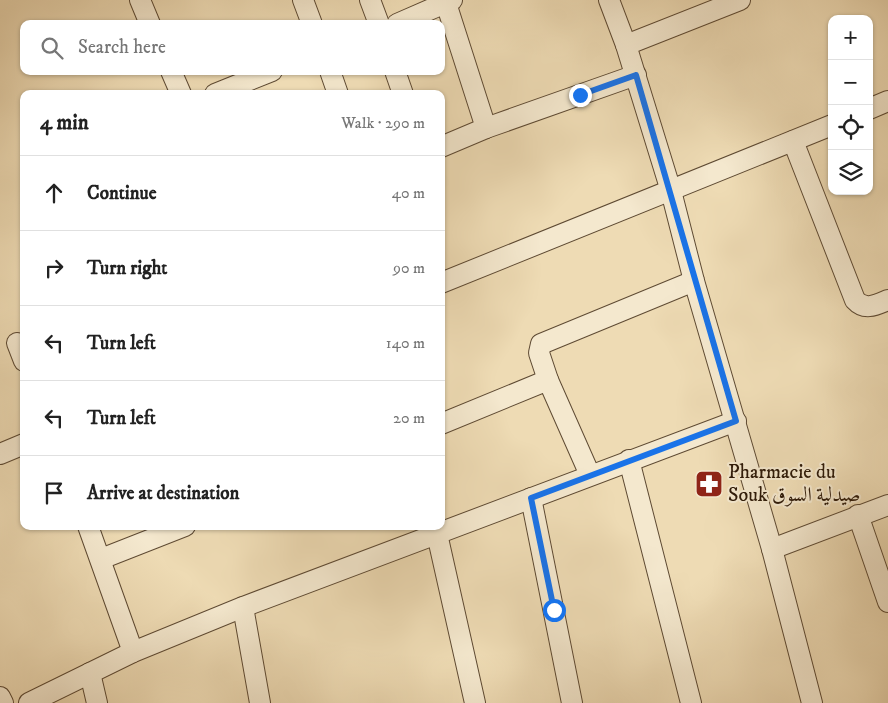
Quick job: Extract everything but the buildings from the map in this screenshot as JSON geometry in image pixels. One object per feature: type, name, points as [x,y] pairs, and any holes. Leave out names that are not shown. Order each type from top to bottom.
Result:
[{"type":"street","points":[[140,0],[148,20]]},
{"type":"street","points":[[303,0],[310,20]]},
{"type":"street","points":[[370,0],[378,20]]},
{"type":"street","points":[[609,0],[636,75],[671,191],[694,281],[772,549],[812,703]]},
{"type":"street","points":[[626,45],[740,0]]},
{"type":"street","points":[[405,20],[447,1],[486,128]]},
{"type":"street","points":[[173,75],[179,90]]},
{"type":"street","points":[[225,90],[262,75]]},
{"type":"street","points":[[331,75],[337,90]]},
{"type":"street","points":[[396,75],[402,90]]},
{"type":"street","points":[[445,145],[486,128],[636,75]]},
{"type":"street","points":[[873,107],[888,101]]},
{"type":"street","points":[[445,281],[828,127]]},
{"type":"street","points":[[793,141],[855,300],[860,306],[869,307],[888,300]]},
{"type":"street","points":[[590,475],[548,380],[539,354],[541,344],[694,281]]},
{"type":"street","points":[[445,422],[548,380]]},
{"type":"street","points":[[29,703],[133,652],[243,607],[736,421]]},
{"type":"street","points":[[0,454],[20,446]]},
{"type":"street","points":[[629,460],[687,702]]},
{"type":"street","points":[[531,498],[572,703]]},
{"type":"street","points":[[772,549],[888,505]]},
{"type":"street","points":[[858,515],[888,602]]},
{"type":"street","points":[[90,530],[133,652]]},
{"type":"street","points":[[101,559],[175,530]]},
{"type":"street","points":[[437,534],[475,703]]},
{"type":"street","points":[[243,607],[260,703]]},
{"type":"street","points":[[90,673],[97,703]]},
{"type":"street","points":[[0,697],[3,703]]},
{"type":"place","name":"Pharmacie du Souk صيدلية السوق","points":[[709,484]]},
{"type":"route","points":[[554,610],[531,498],[736,421],[636,75],[580,95]]}]
